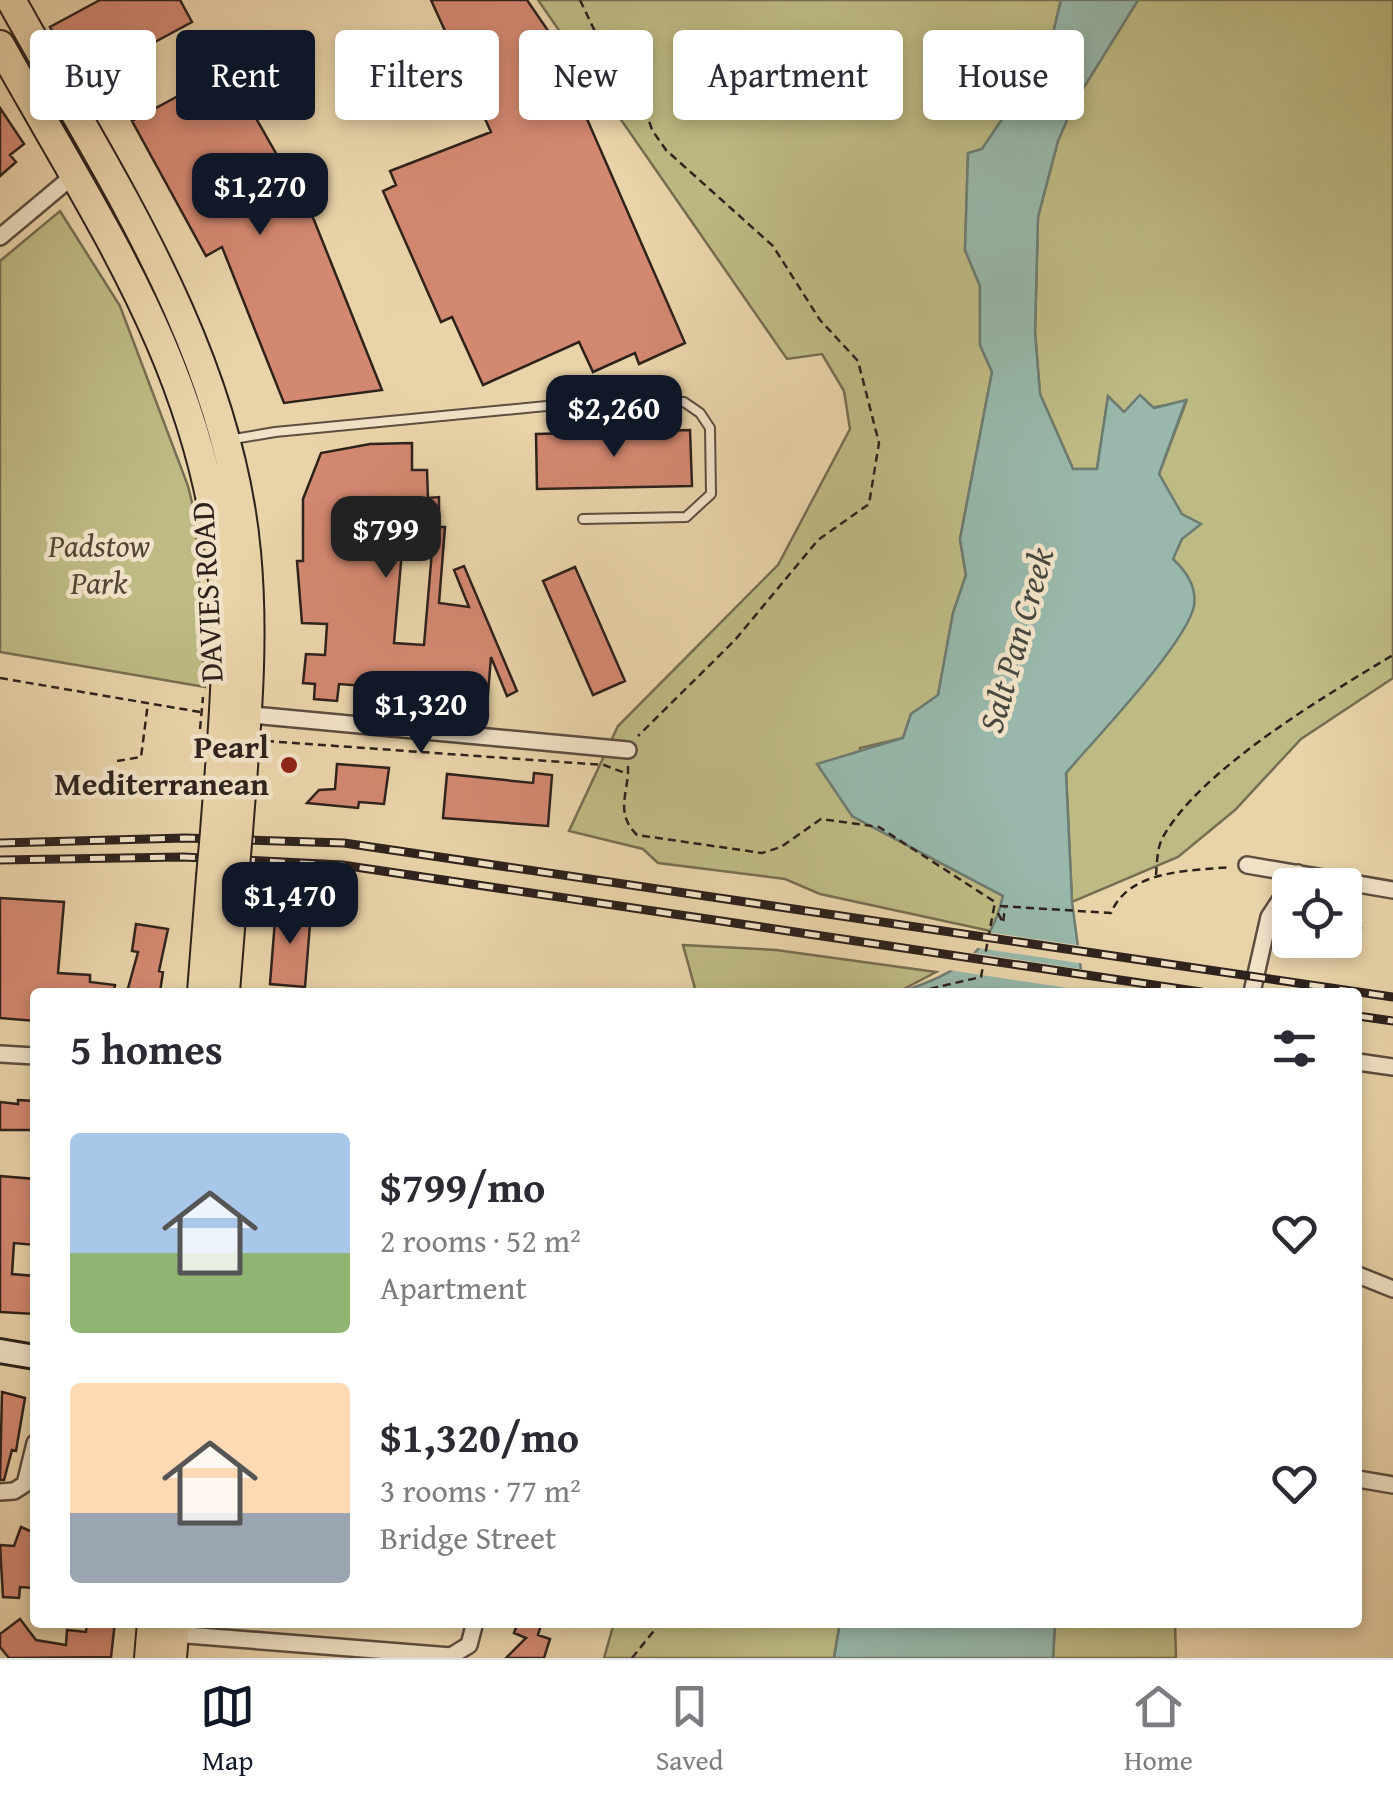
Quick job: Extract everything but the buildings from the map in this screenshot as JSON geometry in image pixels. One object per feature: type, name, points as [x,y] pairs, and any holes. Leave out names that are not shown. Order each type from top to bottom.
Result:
[{"type":"highway","name":"DAVIES ROAD","points":[[11,0],[165,279],[207,377],[223,584],[226,832],[203,988]]},
{"type":"highway","points":[[26,26],[25,47],[38,83],[76,155],[73,176]]},
{"type":"highway","name":"DAVIES ROAD","points":[[0,44],[124,261],[213,444]]},
{"type":"highway","name":"DAVIES ROAD","points":[[222,878],[225,988]]},
{"type":"highway","points":[[150,1658],[168,1634]]},
{"type":"main road","points":[[0,1351],[30,1355]]},
{"type":"street","points":[[0,237],[73,176]]},
{"type":"street","points":[[226,704],[628,750]]},
{"type":"street","points":[[1247,865],[1272,869]]},
{"type":"street","points":[[1362,884],[1393,890]]},
{"type":"street","points":[[1253,988],[1272,912]]},
{"type":"street","points":[[0,1054],[30,1056]]},
{"type":"street","points":[[1362,1063],[1393,1067]]},
{"type":"street","points":[[1362,1277],[1393,1289]]},
{"type":"street","points":[[0,1492],[14,1492],[25,1484],[30,1464]]},
{"type":"street","points":[[1362,1480],[1393,1486]]},
{"type":"street","points":[[168,1634],[451,1656],[469,1645],[474,1628]]},
{"type":"lane","points":[[213,444],[275,432],[567,404],[684,402],[700,413],[710,428],[710,494],[700,508],[686,517],[583,519]]},
{"type":"path","points":[[580,0],[601,44],[634,78],[652,130],[666,150],[773,246],[820,320],[858,360],[879,444],[869,504],[818,540],[735,640],[628,750],[622,810],[626,824],[638,834],[762,853],[780,847],[821,819],[880,827],[998,905],[1111,914],[1116,902],[1156,875],[1247,865]]},
{"type":"path","points":[[204,604],[205,656]]},
{"type":"path","points":[[1156,875],[1160,841],[1188,799],[1298,714],[1393,655]]},
{"type":"path","points":[[0,678],[200,712],[226,704]]},
{"type":"path","points":[[117,761],[140,757],[148,702]]},
{"type":"path","points":[[264,741],[604,765],[628,774]]},
{"type":"path","points":[[932,988],[981,976],[998,905]]},
{"type":"path","points":[[996,912],[1001,913],[1003,923],[1006,906]]},
{"type":"path","points":[[632,1658],[655,1628]]},
{"type":"green space","points":[[538,0],[1061,0],[1054,30],[923,30],[923,120],[1002,120],[982,149],[968,154],[965,250],[980,286],[980,345],[992,372],[960,539],[966,575],[953,613],[938,696],[911,714],[903,738],[860,748],[852,816],[1003,896],[995,932],[820,894],[785,879],[658,863],[643,849],[569,831],[618,726],[778,565],[850,429],[844,391],[822,354],[787,359],[621,120],[653,120],[653,30],[559,30]]},
{"type":"green space","points":[[1138,0],[1393,0],[1393,678],[1301,739],[1235,810],[1178,857],[1072,902],[1066,773],[1178,636],[1194,605],[1173,559],[1180,525],[1159,474],[1186,402],[1124,412],[1108,397],[1097,469],[1073,469],[1040,394],[1035,332],[1038,217],[1067,120],[1084,120],[1084,87]]},
{"type":"green space","name":"Padstow Park","points":[[60,211],[120,306],[188,486],[195,515],[205,687],[0,652],[0,261]]},
{"type":"green space","points":[[683,945],[776,950],[936,972],[906,988],[695,988]]},
{"type":"green space","points":[[612,1628],[839,1628],[834,1658],[604,1658]]},
{"type":"green space","points":[[1055,1628],[1175,1628],[1176,1658],[1053,1658]]},
{"type":"water","points":[[1061,0],[1138,0],[1084,87],[1084,30],[1054,30]]},
{"type":"water","name":"Salt Pan Creek","points":[[1002,120],[1067,120],[1038,217],[1035,332],[1040,394],[1073,469],[1097,469],[1108,396],[1124,412],[1140,395],[1154,408],[1186,400],[1159,474],[1182,514],[1201,524],[1182,539],[1173,559],[1190,580],[1194,592],[1194,606],[1187,623],[1158,667],[1066,773],[1072,902],[1083,988],[911,988],[967,960],[989,934],[1003,896],[852,816],[817,764],[903,738],[911,714],[938,695],[953,613],[966,575],[960,539],[992,372],[980,345],[980,286],[965,250],[968,153],[982,149]]},
{"type":"water","points":[[839,1628],[1055,1628],[1053,1658],[834,1658]]},
{"type":"pier","points":[[987,932],[1083,946],[1085,964],[972,947]]},
{"type":"pier","points":[[968,952],[1086,970],[1089,988],[1069,988],[948,970]]},
{"type":"railway","points":[[0,843],[185,838],[344,843],[1332,988]]},
{"type":"railway","points":[[0,860],[183,857],[342,865],[1174,988]]},
{"type":"railway","points":[[1362,992],[1393,997]]},
{"type":"railway","points":[[1362,1017],[1393,1021]]},
{"type":"place","name":"Pearl Mediterranean","points":[[289,765]]}]
